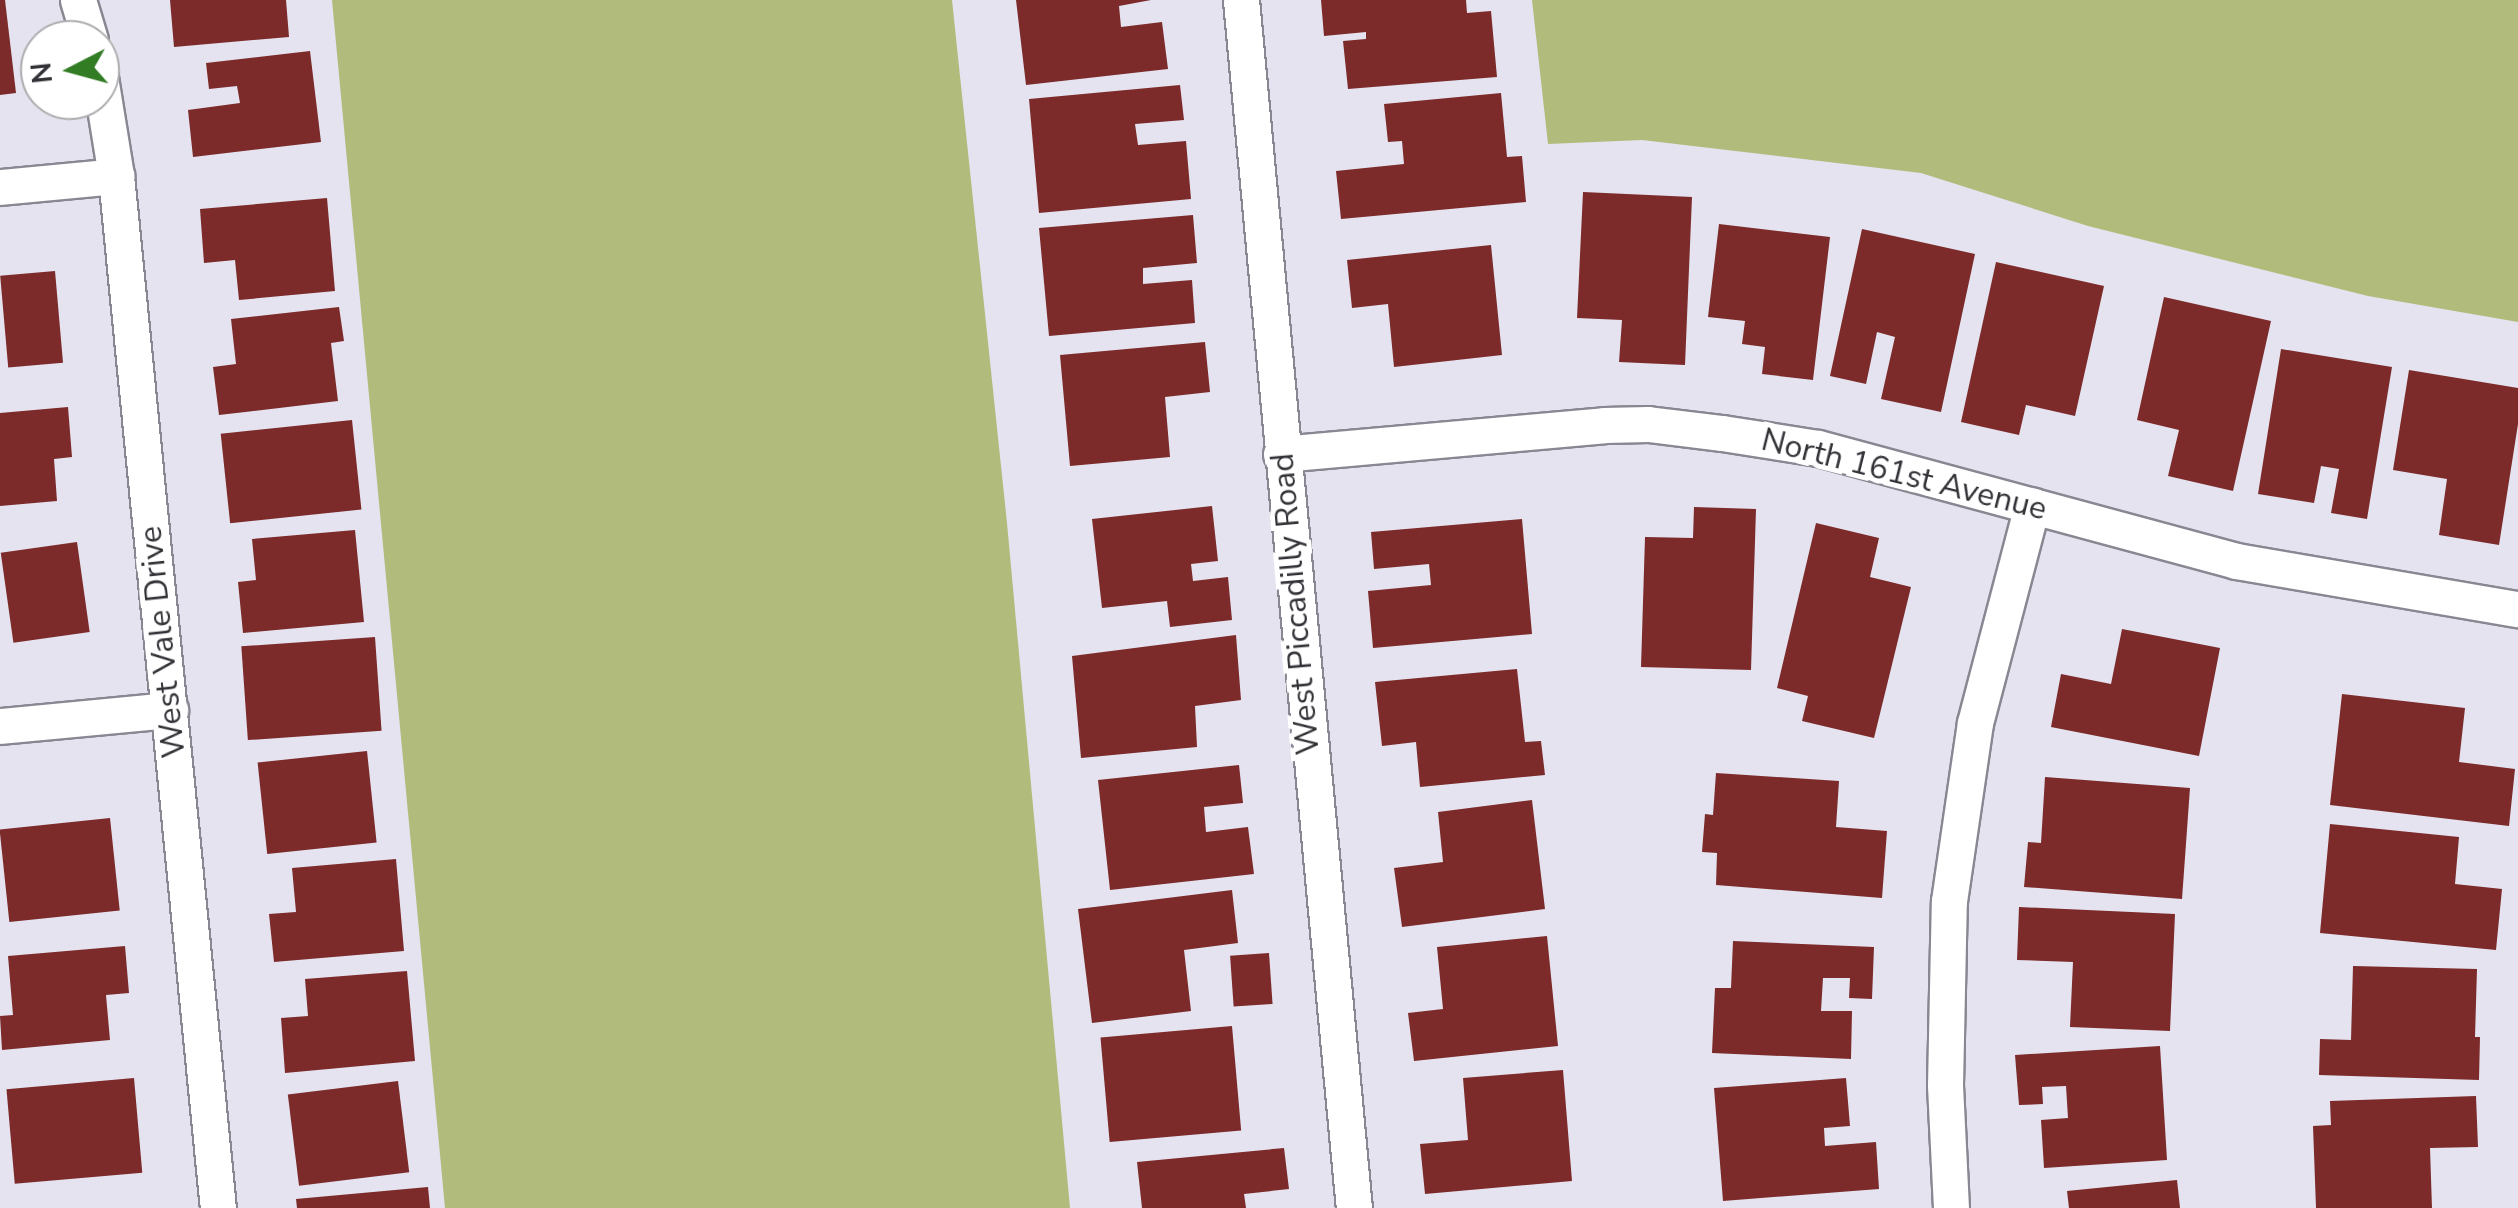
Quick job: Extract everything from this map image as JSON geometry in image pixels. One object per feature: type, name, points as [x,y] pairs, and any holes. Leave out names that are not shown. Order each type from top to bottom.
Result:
[{"type":"street","name":"West Piccadilly Road","points":[[1240,0],[1354,1208]]},
{"type":"street","name":"West Vale Drive","points":[[107,120],[116,176],[218,1208]]},
{"type":"street","points":[[0,187],[116,176]]},
{"type":"street","name":"North 161st Avenue","points":[[1282,454],[1648,424],[1818,448],[2236,561],[2518,609]]},
{"type":"street","points":[[1951,1208],[1944,1047],[1949,901],[1976,723],[2032,505]]},
{"type":"street","points":[[0,726],[170,710]]},
{"type":"green space","points":[[332,0],[952,0],[1007,523],[1070,1208],[445,1208]]},
{"type":"green space","points":[[1532,0],[2518,0],[2518,322],[2368,296],[2088,226],[1921,173],[1642,140],[1548,144]]},
{"type":"building","points":[[0,0],[5,0],[16,93],[0,95]]},
{"type":"building","points":[[170,0],[286,0],[289,37],[174,47]]},
{"type":"building","points":[[1016,0],[1151,0],[1119,6],[1121,27],[1162,22],[1168,69],[1026,85]]},
{"type":"building","points":[[1321,0],[1466,0],[1467,13],[1491,11],[1497,77],[1348,89],[1343,41],[1366,39],[1366,32],[1324,36]]},
{"type":"building","points":[[310,51],[321,142],[193,157],[188,110],[240,103],[237,86],[209,89],[206,63]]},
{"type":"building","points":[[1180,85],[1184,120],[1135,124],[1138,145],[1186,141],[1191,199],[1039,213],[1029,99]]},
{"type":"building","points":[[1501,93],[1507,157],[1522,156],[1526,202],[1341,219],[1336,171],[1404,164],[1402,141],[1388,142],[1384,104]]},
{"type":"building","points":[[1583,192],[1692,197],[1685,365],[1619,362],[1622,320],[1577,318]]},
{"type":"building","points":[[327,198],[335,291],[239,300],[235,260],[204,263],[200,209]]},
{"type":"building","points":[[1193,215],[1197,263],[1143,268],[1143,284],[1192,280],[1195,323],[1049,336],[1039,228]]},
{"type":"building","points":[[1719,224],[1830,237],[1813,380],[1762,374],[1765,347],[1742,344],[1745,321],[1708,317]]},
{"type":"building","points":[[1862,229],[1975,254],[1941,412],[1881,399],[1895,337],[1877,332],[1866,384],[1830,376]]},
{"type":"building","points":[[1491,245],[1502,355],[1394,367],[1388,304],[1352,308],[1347,260]]},
{"type":"building","points":[[1996,262],[2104,286],[2075,416],[2026,405],[2019,435],[1961,422]]},
{"type":"building","points":[[55,271],[63,363],[8,367],[0,276]]},
{"type":"building","points":[[2164,297],[2271,321],[2233,491],[2168,476],[2179,430],[2137,420]]},
{"type":"building","points":[[339,307],[344,341],[331,343],[338,401],[219,415],[213,367],[236,364],[231,319]]},
{"type":"building","points":[[1205,342],[1210,392],[1165,397],[1170,457],[1070,466],[1060,355]]},
{"type":"building","points":[[2281,349],[2392,367],[2367,519],[2331,513],[2339,469],[2321,466],[2314,503],[2258,494]]},
{"type":"building","points":[[2409,370],[2518,388],[2518,424],[2499,545],[2439,535],[2447,479],[2393,470]]},
{"type":"building","points":[[68,407],[72,457],[54,459],[57,501],[0,506],[0,413]]},
{"type":"building","points":[[352,420],[361,510],[230,523],[221,434]]},
{"type":"building","points":[[1212,506],[1218,561],[1191,564],[1193,581],[1228,577],[1232,620],[1170,627],[1167,601],[1102,608],[1092,519]]},
{"type":"building","points":[[1694,507],[1756,509],[1751,670],[1641,667],[1645,537],[1693,538]]},
{"type":"building","points":[[1522,519],[1532,634],[1373,648],[1368,591],[1431,585],[1429,564],[1374,569],[1371,532]]},
{"type":"building","points":[[1816,523],[1879,538],[1870,577],[1911,587],[1874,738],[1802,721],[1808,696],[1777,688]]},
{"type":"building","points":[[355,530],[364,622],[243,633],[238,582],[256,580],[252,539]]},
{"type":"building","points":[[77,542],[90,632],[13,643],[1,553]]},
{"type":"building","points":[[2122,629],[2220,648],[2199,756],[2051,727],[2061,674],[2111,684]]},
{"type":"building","points":[[1236,635],[1241,700],[1195,706],[1197,747],[1081,758],[1072,656]]},
{"type":"building","points":[[375,637],[382,731],[248,740],[241,646]]},
{"type":"building","points":[[1517,669],[1525,742],[1541,741],[1545,775],[1420,787],[1416,742],[1382,746],[1375,682]]},
{"type":"building","points":[[2342,694],[2465,708],[2459,762],[2515,769],[2509,826],[2330,805]]},
{"type":"building","points":[[367,751],[377,842],[267,854],[258,762]]},
{"type":"building","points":[[1239,765],[1243,803],[1204,807],[1206,832],[1248,827],[1254,874],[1110,890],[1098,780]]},
{"type":"building","points":[[1716,773],[1839,781],[1836,827],[1887,831],[1882,898],[1716,885],[1717,853],[1702,852],[1705,814],[1713,815]]},
{"type":"building","points":[[2045,777],[2190,788],[2182,899],[2024,887],[2028,842],[2041,843]]},
{"type":"building","points":[[1532,800],[1545,909],[1402,927],[1394,868],[1443,862],[1438,812]]},
{"type":"building","points":[[110,818],[120,910],[9,922],[0,830]]},
{"type":"building","points":[[2330,824],[2459,837],[2455,884],[2502,889],[2496,950],[2320,933]]},
{"type":"building","points":[[396,859],[404,951],[274,962],[269,914],[296,912],[292,868]]},
{"type":"building","points":[[1232,890],[1238,943],[1184,950],[1191,1011],[1092,1023],[1078,909]]},
{"type":"building","points":[[2019,907],[2175,914],[2170,1031],[2070,1027],[2073,962],[2017,960]]},
{"type":"building","points":[[1547,936],[1558,1046],[1414,1061],[1408,1013],[1443,1009],[1437,947]]},
{"type":"building","points":[[1733,941],[1874,947],[1872,999],[1849,998],[1850,978],[1823,978],[1821,1011],[1852,1011],[1851,1059],[1712,1053],[1715,988],[1731,988]]},
{"type":"building","points":[[125,946],[129,993],[106,995],[110,1040],[2,1050],[0,1016],[13,1015],[8,956]]},
{"type":"building","points":[[1269,953],[1273,1004],[1234,1007],[1230,956]]},
{"type":"building","points":[[2353,966],[2477,969],[2475,1037],[2480,1037],[2479,1080],[2319,1075],[2320,1039],[2351,1040]]},
{"type":"building","points":[[407,971],[415,1061],[285,1073],[281,1018],[308,1016],[305,979]]},
{"type":"building","points":[[1232,1026],[1241,1131],[1110,1142],[1101,1038]]},
{"type":"building","points":[[2160,1046],[2167,1160],[2044,1168],[2041,1120],[2068,1118],[2066,1086],[2042,1087],[2043,1104],[2019,1105],[2015,1055]]},
{"type":"building","points":[[1563,1070],[1572,1181],[1425,1194],[1420,1144],[1468,1140],[1463,1078]]},
{"type":"building","points":[[134,1078],[142,1173],[15,1184],[6,1089]]},
{"type":"building","points":[[1846,1078],[1850,1126],[1824,1128],[1825,1146],[1876,1142],[1879,1189],[1723,1201],[1714,1088]]},
{"type":"building","points":[[398,1081],[409,1172],[299,1186],[288,1095]]},
{"type":"building","points":[[2476,1096],[2478,1147],[2430,1148],[2432,1208],[2316,1208],[2313,1126],[2331,1125],[2330,1101]]},
{"type":"building","points":[[1284,1148],[1289,1189],[1244,1194],[1246,1208],[1142,1208],[1137,1162]]},
{"type":"building","points":[[2177,1180],[2180,1208],[2069,1208],[2067,1191]]},
{"type":"building","points":[[428,1187],[430,1208],[297,1208],[296,1199]]}]
